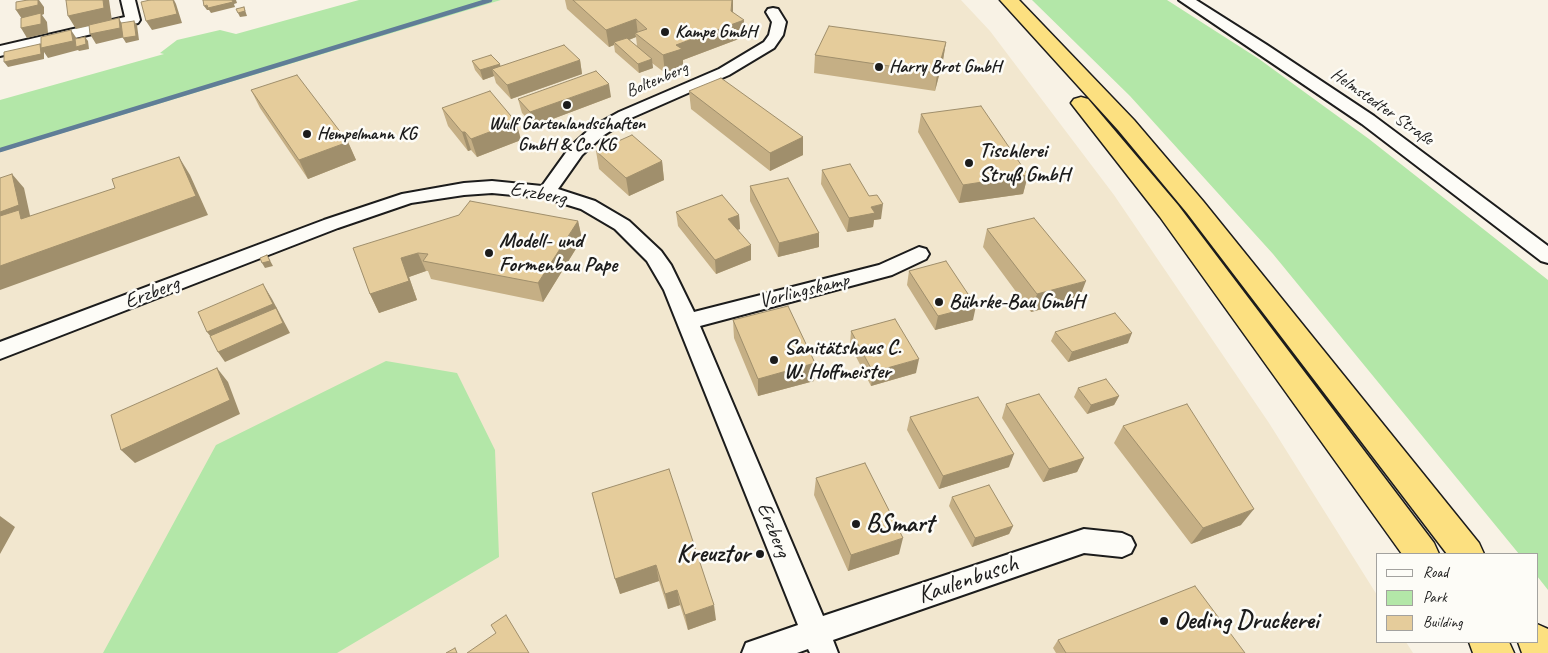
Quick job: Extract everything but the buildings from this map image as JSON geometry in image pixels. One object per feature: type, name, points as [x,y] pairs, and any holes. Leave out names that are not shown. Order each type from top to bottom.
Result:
[{"type":"highway","points":[[988,0],[1103,129],[1169,211],[1421,553]]},
{"type":"highway","points":[[1009,0],[1126,125],[1195,207],[1461,547]]},
{"type":"highway","points":[[1537,643],[1545,653]]},
{"type":"street","name":"Helmstedter Straße","points":[[1186,0],[1368,120],[1548,256]]},
{"type":"street","points":[[0,52],[147,4]]},
{"type":"street","name":"Boltenberg","points":[[547,192],[576,151],[598,131],[624,115],[724,72],[768,44],[776,34],[779,22],[773,12]]},
{"type":"street","name":"Erzberg","points":[[0,351],[380,206],[408,198],[464,189],[492,187],[547,192],[579,201],[603,212],[622,225],[641,242],[664,270],[820,643]]},
{"type":"street","name":"Vorlingskamp","points":[[687,322],[885,270],[919,254]]},
{"type":"street","name":"Kaulenbusch","points":[[820,643],[1084,541],[1122,545]]},
{"type":"street","points":[[756,653],[820,643]]},
{"type":"shaded area","points":[[501,0],[961,0],[990,31],[1114,195],[1269,423],[1376,593],[1376,643],[1407,643],[1413,653],[0,653],[0,152]]},
{"type":"green space","points":[[359,0],[501,0],[0,152],[0,100],[164,54],[160,53],[177,40],[220,30],[236,34]]},
{"type":"green space","points":[[1032,0],[1167,0],[1259,59],[1369,139],[1548,280],[1548,590],[1538,577],[1538,553],[1518,553],[1273,254],[1130,96]]},
{"type":"green space","points":[[386,361],[457,373],[495,450],[499,557],[337,653],[103,653],[216,445]]},
{"type":"waterway","points":[[0,150],[490,0]]},
{"type":"place","name":"Kampe GmbH","points":[[665,32]]},
{"type":"place","name":"Harry Brot GmbH","points":[[879,67]]},
{"type":"place","name":"Wulf Gartenlandschaften GmbH & Co. KG","points":[[567,105]]},
{"type":"place","name":"Hempelmann KG","points":[[307,134]]},
{"type":"place","name":"Tischlerei Struß GmbH","points":[[969,163]]},
{"type":"place","name":"Modell- und Formenbau Pape","points":[[489,253]]},
{"type":"place","name":"Bührke-Bau GmbH","points":[[939,302]]},
{"type":"place","name":"Sanitätshaus C. W. Hoffmeister","points":[[774,360]]},
{"type":"place","name":"BSmart","points":[[856,524]]},
{"type":"place","name":"Kreuztor","points":[[760,554]]},
{"type":"place","name":"Oeding Druckerei","points":[[1164,621]]}]
